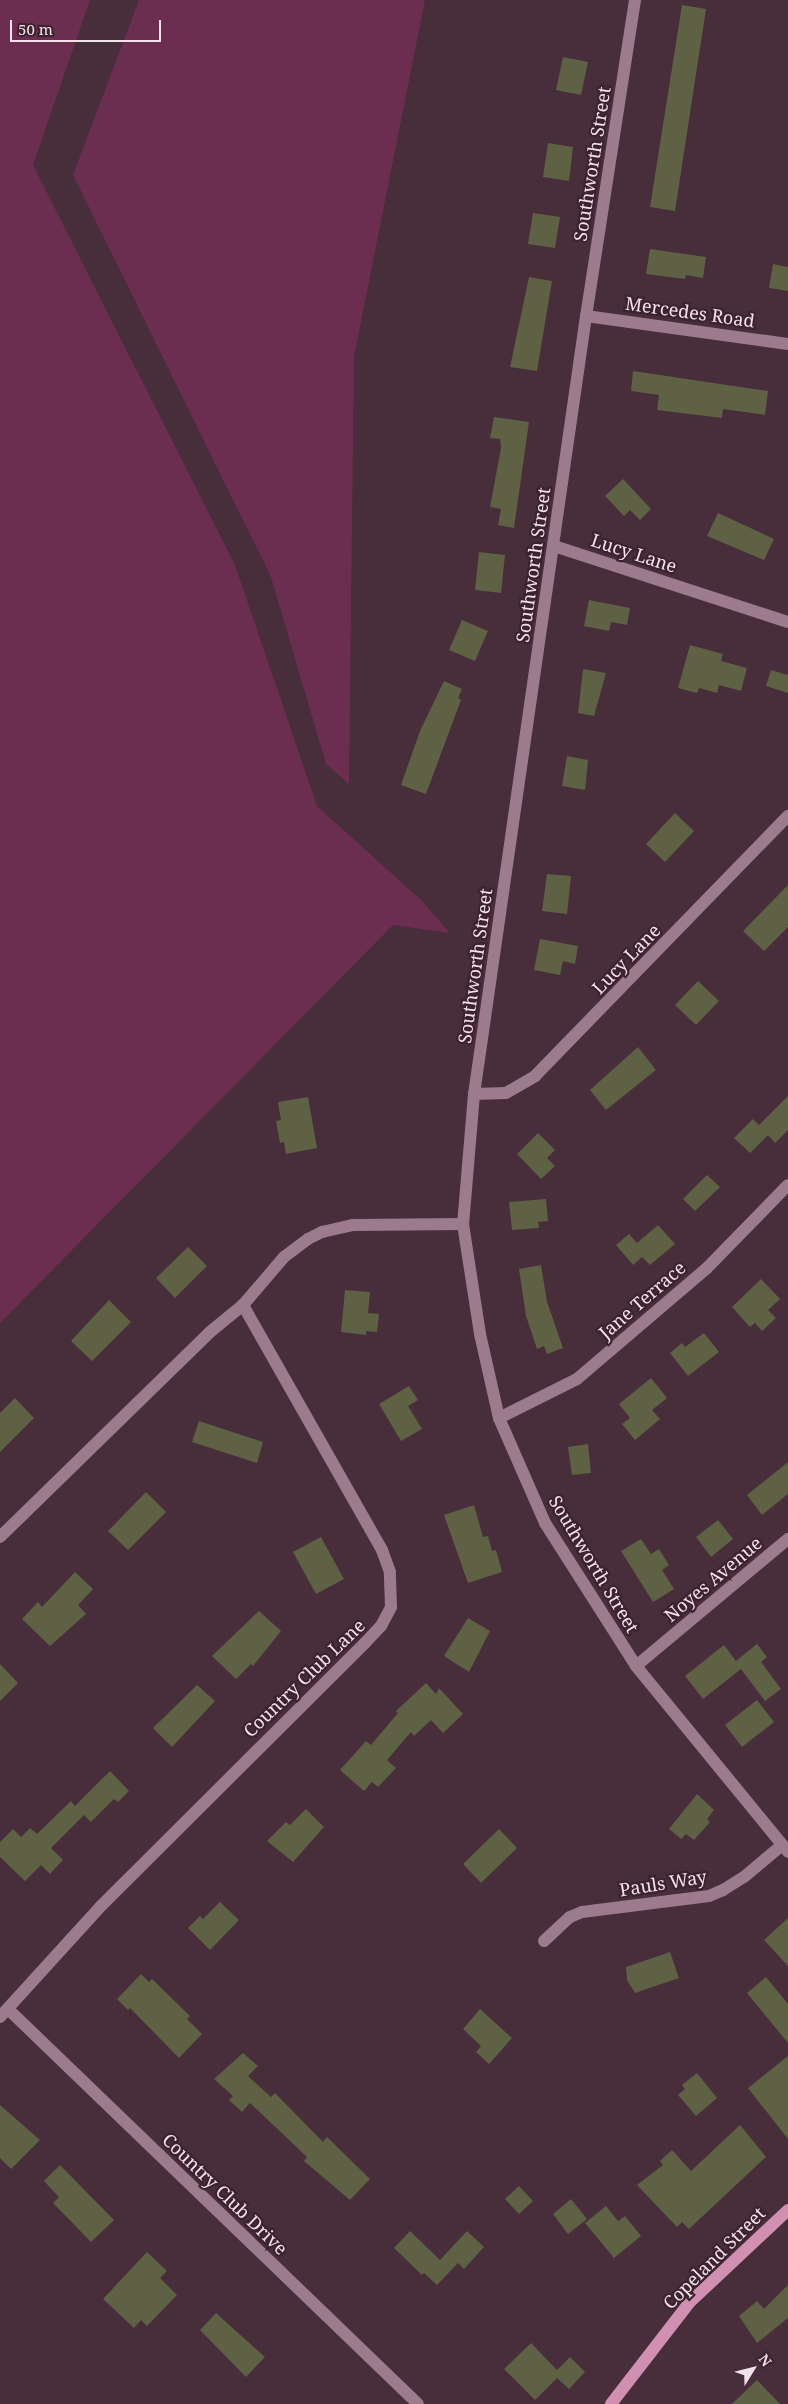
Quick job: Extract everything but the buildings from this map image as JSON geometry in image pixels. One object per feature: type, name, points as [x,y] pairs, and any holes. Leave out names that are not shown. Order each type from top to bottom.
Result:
[{"type":"main road","name":"Copeland Street","points":[[611,2404],[689,2304],[788,2210]]},
{"type":"street","name":"Southworth Street","points":[[636,0],[586,316],[474,1094],[463,1224],[480,1334],[499,1418],[545,1523],[636,1666],[785,1849]]},
{"type":"street","name":"Mercedes Road","points":[[586,316],[788,344]]},
{"type":"street","name":"Lucy Lane","points":[[554,546],[788,622]]},
{"type":"street","name":"Lucy Lane","points":[[474,1094],[506,1093],[536,1076],[788,816]]},
{"type":"street","name":"Jane Terrace","points":[[499,1418],[577,1379],[706,1268],[788,1184]]},
{"type":"street","points":[[0,1537],[210,1332],[243,1305],[284,1257],[322,1232],[368,1224],[414,1227],[463,1224]]},
{"type":"street","name":"Country Club Lane","points":[[4,2013],[95,1912],[366,1644],[381,1626],[391,1607],[390,1572],[382,1550],[243,1305]]},
{"type":"street","name":"Noyes Avenue","points":[[636,1666],[788,1539]]},
{"type":"street","name":"Pauls Way","points":[[544,1941],[570,1917],[582,1912],[709,1896],[723,1890],[785,1849]]},
{"type":"street","name":"Country Club Drive","points":[[4,2013],[418,2404]]},
{"type":"shaded area","points":[[0,0],[90,0],[33,165],[235,565],[317,806],[422,901],[450,933],[393,925],[0,1323]]},
{"type":"shaded area","points":[[139,0],[425,0],[354,357],[349,784],[326,764],[271,577],[73,175]]}]
